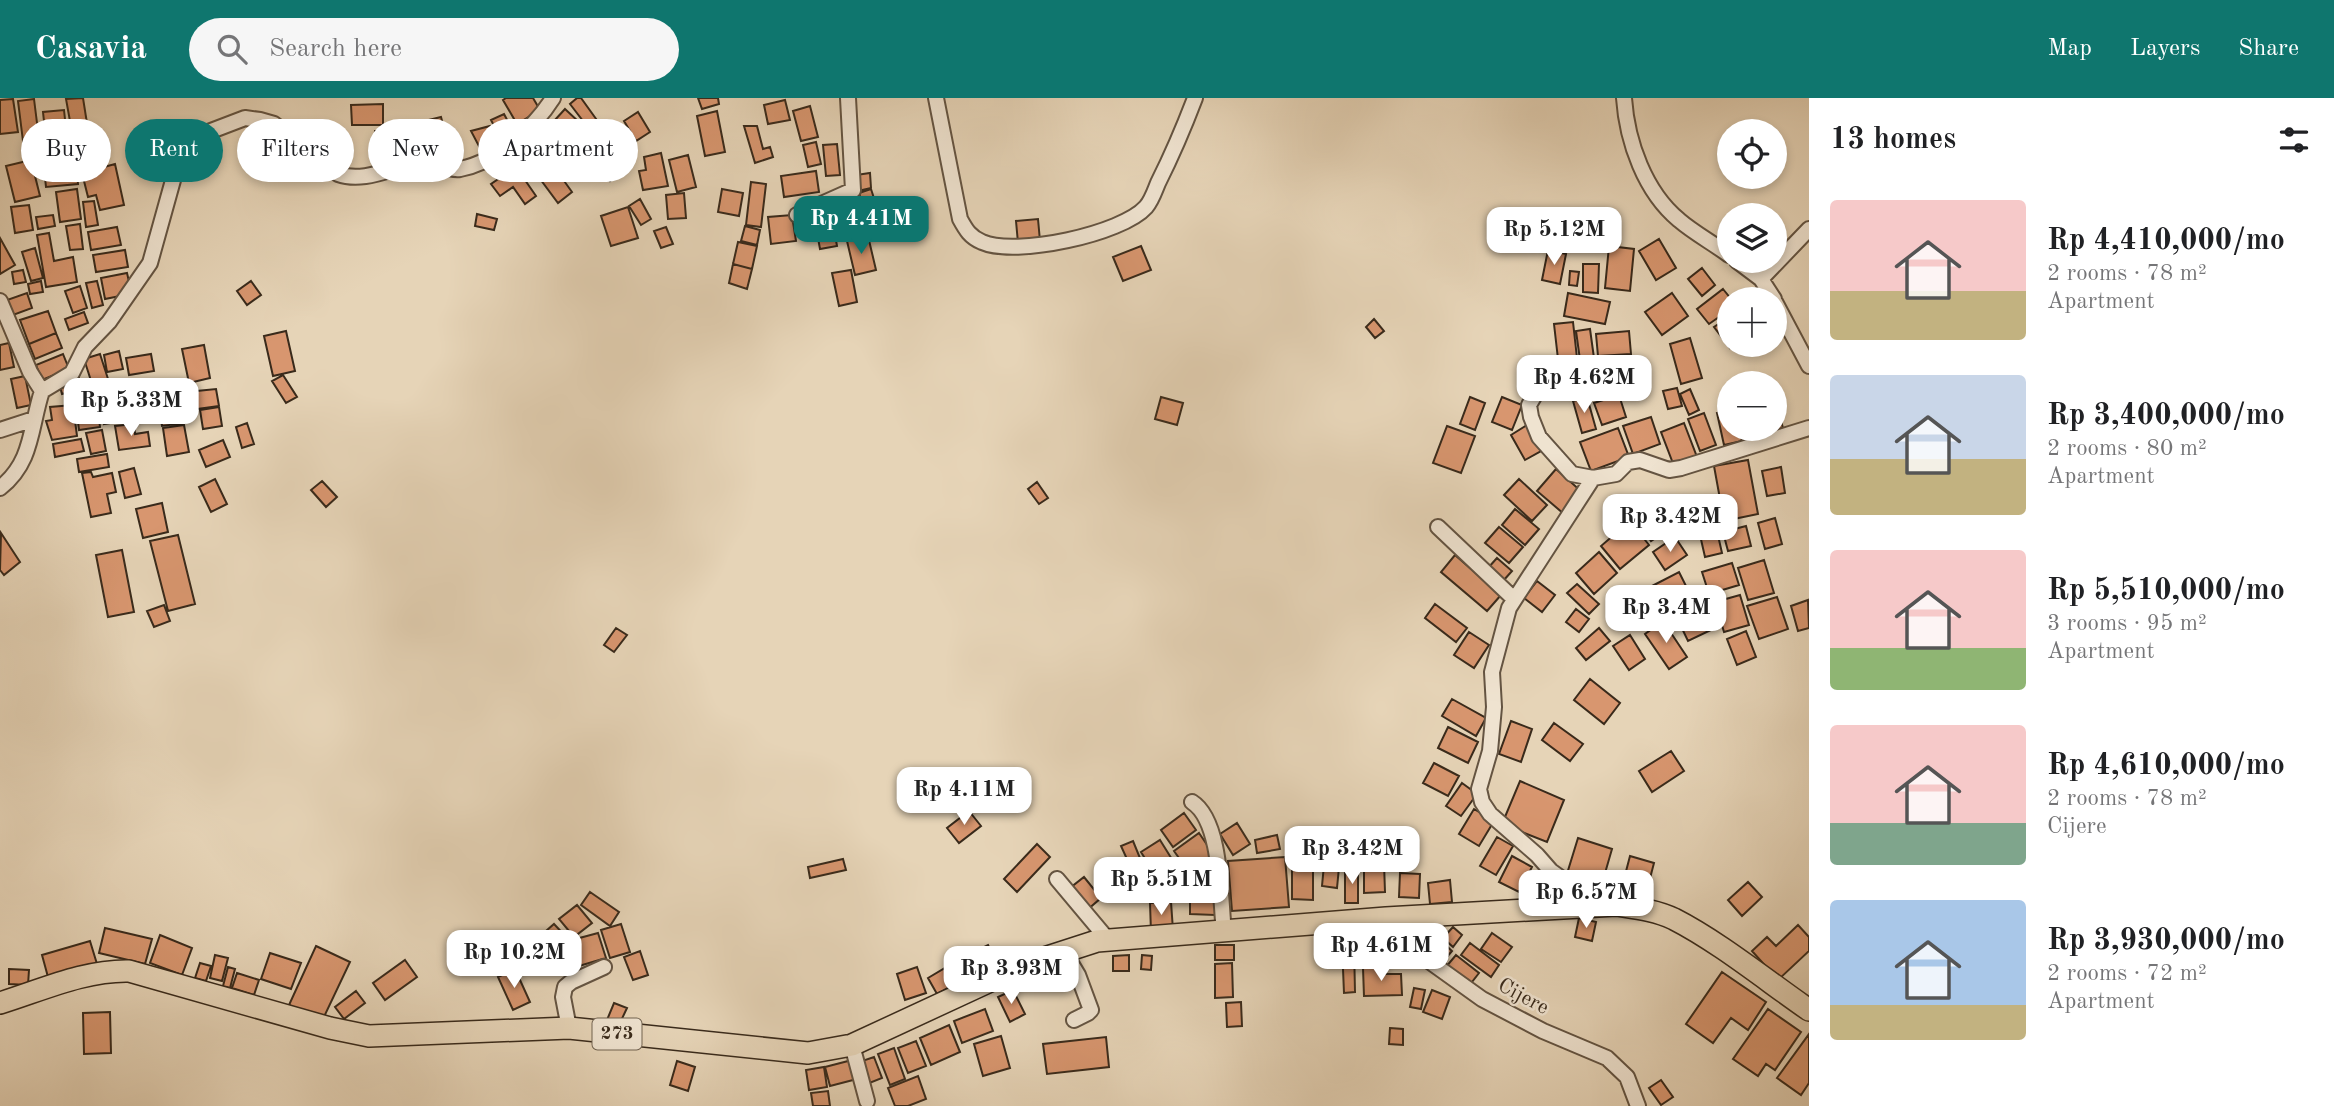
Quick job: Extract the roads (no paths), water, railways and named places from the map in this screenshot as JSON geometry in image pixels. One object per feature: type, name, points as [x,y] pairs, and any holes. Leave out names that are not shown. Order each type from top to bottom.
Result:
[{"type":"main road","name":"273","points":[[0,1003],[89,974],[113,970],[129,971],[318,1025],[369,1036],[569,1028],[808,1053],[852,1045],[1029,963],[1097,941],[1580,905],[1616,905],[1648,909],[1673,919],[1809,1010]]},
{"type":"street","points":[[0,488],[19,471],[26,457],[42,391],[72,373],[85,347],[109,322],[150,263],[180,155],[190,139],[245,118],[274,124],[338,174],[346,177],[363,176],[423,162],[459,169],[492,156],[520,137],[544,113],[553,98]]},
{"type":"street","points":[[797,215],[853,190],[848,98]]},
{"type":"street","points":[[936,98],[960,219],[968,233],[981,242],[995,246],[1080,239],[1136,216],[1147,206],[1178,142],[1195,98]]},
{"type":"street","points":[[1624,98],[1637,158],[1654,194],[1682,222],[1717,247]]},
{"type":"street","points":[[1761,279],[1809,229]]},
{"type":"street","points":[[1753,273],[1766,287]]},
{"type":"street","points":[[0,301],[30,372],[42,391]]},
{"type":"street","points":[[1787,325],[1809,366]]},
{"type":"street","points":[[1545,378],[1529,405],[1539,438],[1572,474],[1593,478],[1616,474],[1628,462],[1640,460],[1669,470],[1681,468],[1809,428]]},
{"type":"street","points":[[0,430],[34,419]]},
{"type":"street","points":[[1593,478],[1514,599],[1506,616],[1492,672],[1494,706],[1490,751],[1479,789],[1482,802],[1490,814],[1537,855],[1551,871],[1569,884],[1631,900],[1648,909]]},
{"type":"street","points":[[1438,527],[1514,599]]},
{"type":"street","points":[[1192,802],[1209,822],[1214,837],[1224,932]]},
{"type":"street","points":[[1057,878],[1109,942]]},
{"type":"street","name":"Cijere","points":[[1386,919],[1429,961],[1482,999],[1543,1031],[1613,1062],[1627,1077],[1638,1106]]},
{"type":"street","points":[[1063,950],[1078,975],[1091,1010],[1074,1020]]},
{"type":"street","points":[[569,1028],[563,996],[565,987],[604,967]]},
{"type":"street","points":[[852,1045],[867,1101]]}]
